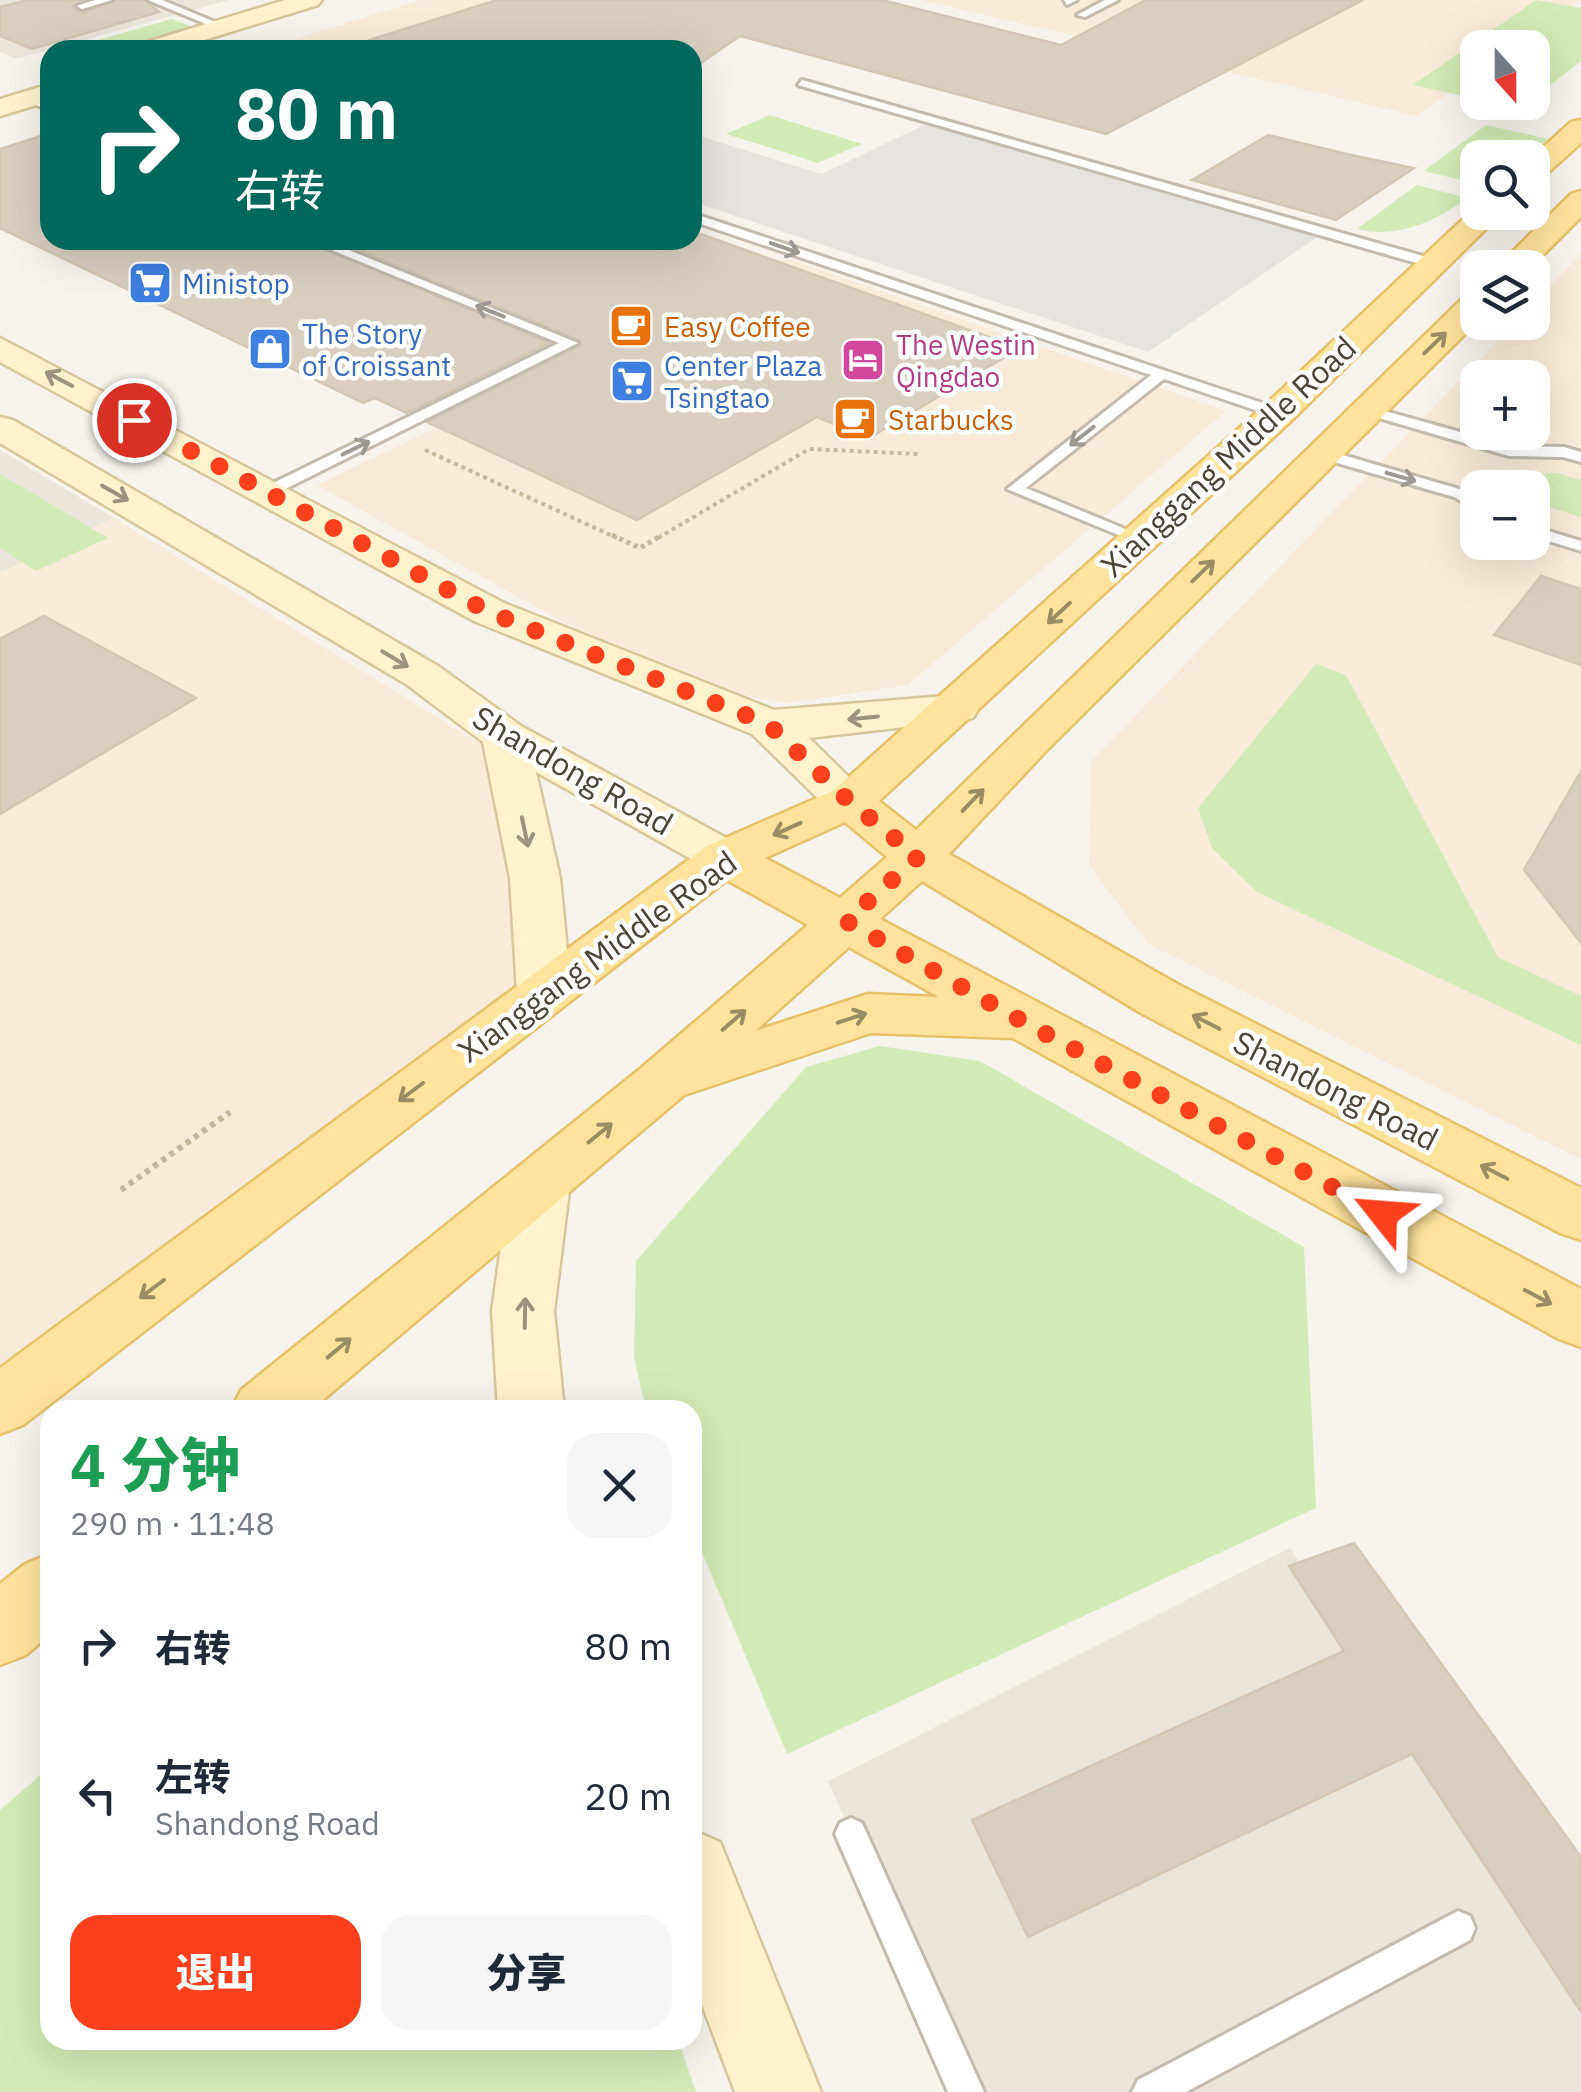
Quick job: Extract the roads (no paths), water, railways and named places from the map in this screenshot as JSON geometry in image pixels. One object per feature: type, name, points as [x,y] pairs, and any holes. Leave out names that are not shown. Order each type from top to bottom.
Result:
[{"type":"main road","points":[[179,40],[320,3]]},
{"type":"main road","points":[[214,40],[320,3]]},
{"type":"main road","points":[[0,94],[40,82]]},
{"type":"main road","points":[[0,108],[40,100]]},
{"type":"main road","points":[[1550,156],[1581,128]]},
{"type":"main road","points":[[1530,250],[1581,200]]},
{"type":"main road","name":"Xianggang Middle Road","points":[[0,1404],[724,857],[850,802],[1278,413],[1468,230]]},
{"type":"main road","name":"Xianggang Middle Road","points":[[276,1400],[660,1084],[918,857],[1028,743],[1460,320]]},
{"type":"main road","name":"Shandong Road","points":[[0,348],[489,612],[768,724],[850,802],[918,857],[1160,999],[1581,1216]]},
{"type":"main road","name":"Shandong Road","points":[[0,428],[422,676],[505,736],[1020,1020],[1581,1320]]},
{"type":"main road","points":[[768,724],[812,724],[957,708]]},
{"type":"main road","points":[[505,736],[535,878],[544,991]]},
{"type":"main road","points":[[660,1084],[868,1012],[1020,1020]]},
{"type":"main road","points":[[531,1400],[523,1311],[540,1183]]},
{"type":"main road","points":[[0,1630],[40,1596]]},
{"type":"main road","points":[[702,1896],[778,2092]]},
{"type":"lane","points":[[82,6],[107,0]]},
{"type":"lane","points":[[153,0],[222,27]]},
{"type":"lane","points":[[1082,15],[1113,0]]},
{"type":"lane","points":[[1069,1],[1094,9]]},
{"type":"lane","points":[[802,84],[1432,263]]},
{"type":"lane","points":[[702,219],[1278,413]]},
{"type":"lane","points":[[269,491],[570,343],[338,250]]},
{"type":"lane","points":[[1139,538],[1014,489],[1159,376]]},
{"type":"lane","points":[[1367,410],[1509,450],[1564,452],[1581,457]]},
{"type":"lane","points":[[1322,454],[1460,494]]},
{"type":"lane","points":[[1550,537],[1581,546]]},
{"type":"lane","points":[[851,1834],[966,2092]]},
{"type":"lane","points":[[1150,2092],[1458,1928]]},
{"type":"place","name":"Ministop","points":[[150,283]]},
{"type":"place","name":"Easy Coffee","points":[[631,326]]},
{"type":"place","name":"The Story of Croissant","points":[[270,349]]},
{"type":"place","name":"The Westin Qingdao","points":[[863,360]]},
{"type":"place","name":"Center Plaza Tsingtao","points":[[632,381]]},
{"type":"place","name":"Starbucks","points":[[855,419]]}]
